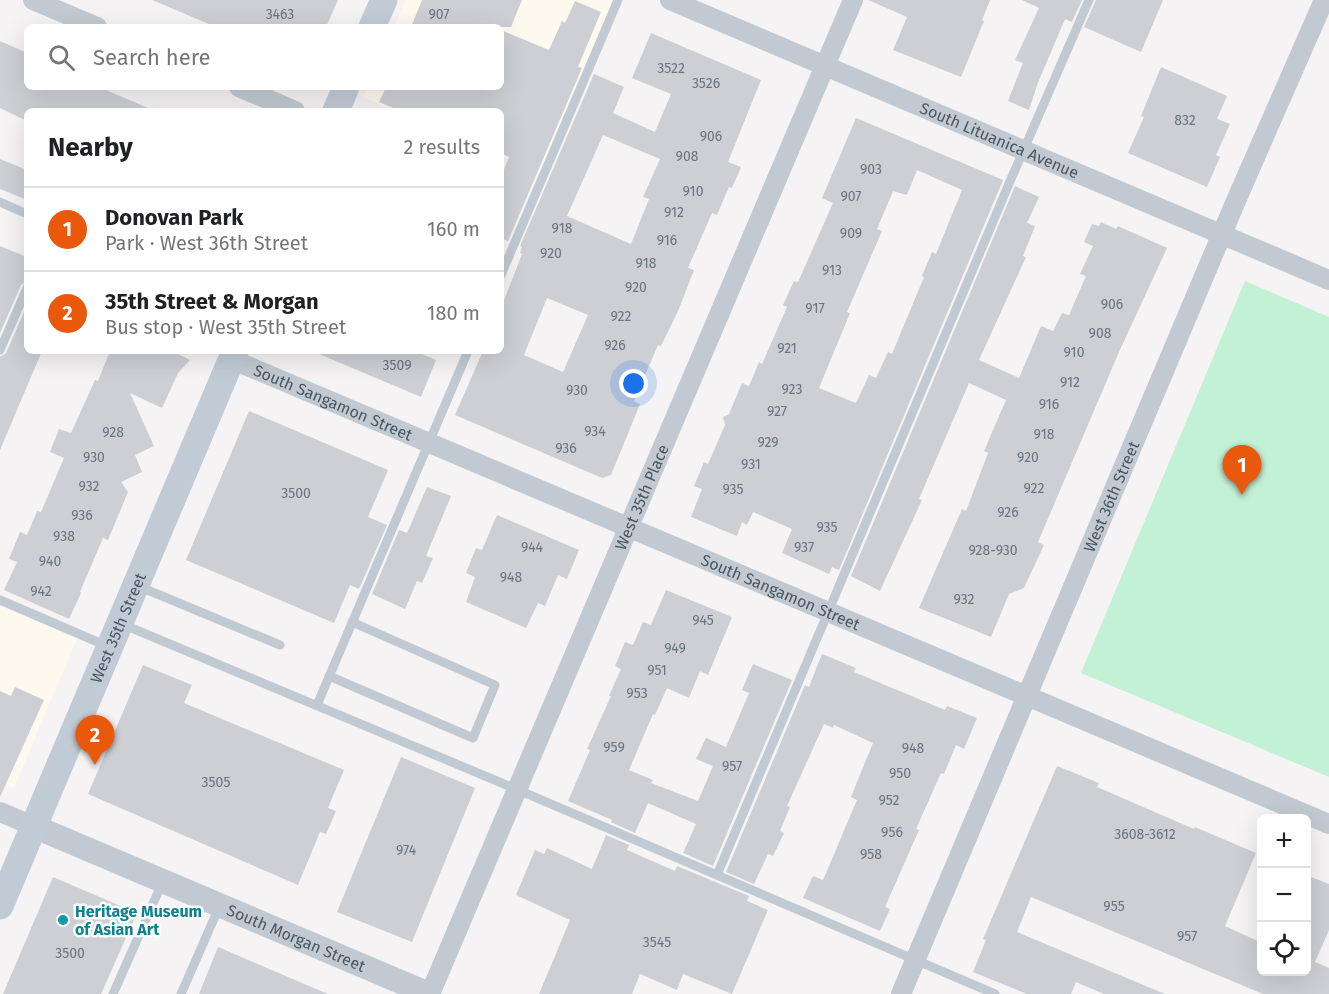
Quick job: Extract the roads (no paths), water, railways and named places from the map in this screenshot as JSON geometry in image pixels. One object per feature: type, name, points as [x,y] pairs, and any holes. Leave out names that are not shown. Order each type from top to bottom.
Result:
[{"type":"main road","points":[[373,24],[384,0]]},
{"type":"main road","points":[[337,108],[345,90]]},
{"type":"main road","name":"West 35th Street","points":[[0,906],[233,355]]},
{"type":"street","points":[[33,0],[90,24]]},
{"type":"street","name":"South Lituanica Avenue","points":[[670,0],[1329,280]]},
{"type":"street","name":"West 35th Place","points":[[430,994],[853,0]]},
{"type":"street","name":"West 36th Street","points":[[901,994],[1222,234],[1324,0]]},
{"type":"street","points":[[246,90],[288,108]]},
{"type":"street","name":"South Sangamon Street","points":[[233,355],[429,443],[1329,824]]},
{"type":"street","name":"South Morgan Street","points":[[0,812],[430,994]]},
{"type":"lane","points":[[504,268],[618,0]]},
{"type":"lane","points":[[717,875],[1089,0]]},
{"type":"lane","points":[[0,202],[24,212]]},
{"type":"lane","points":[[0,350],[24,295]]},
{"type":"lane","points":[[317,705],[467,354]]},
{"type":"lane","points":[[136,585],[280,645]]},
{"type":"lane","points":[[0,600],[115,635],[317,705],[995,994]]},
{"type":"lane","points":[[329,676],[473,738],[495,685],[352,622]]},
{"type":"lane","points":[[113,994],[163,881]]},
{"type":"lane","points":[[181,994],[220,905]]},
{"type":"place","name":"Donovan Park","points":[[1242,495]]},
{"type":"place","name":"35th Street & Morgan","points":[[95,765]]},
{"type":"place","name":"Heritage Museum of Asian Art","points":[[63,920]]}]
